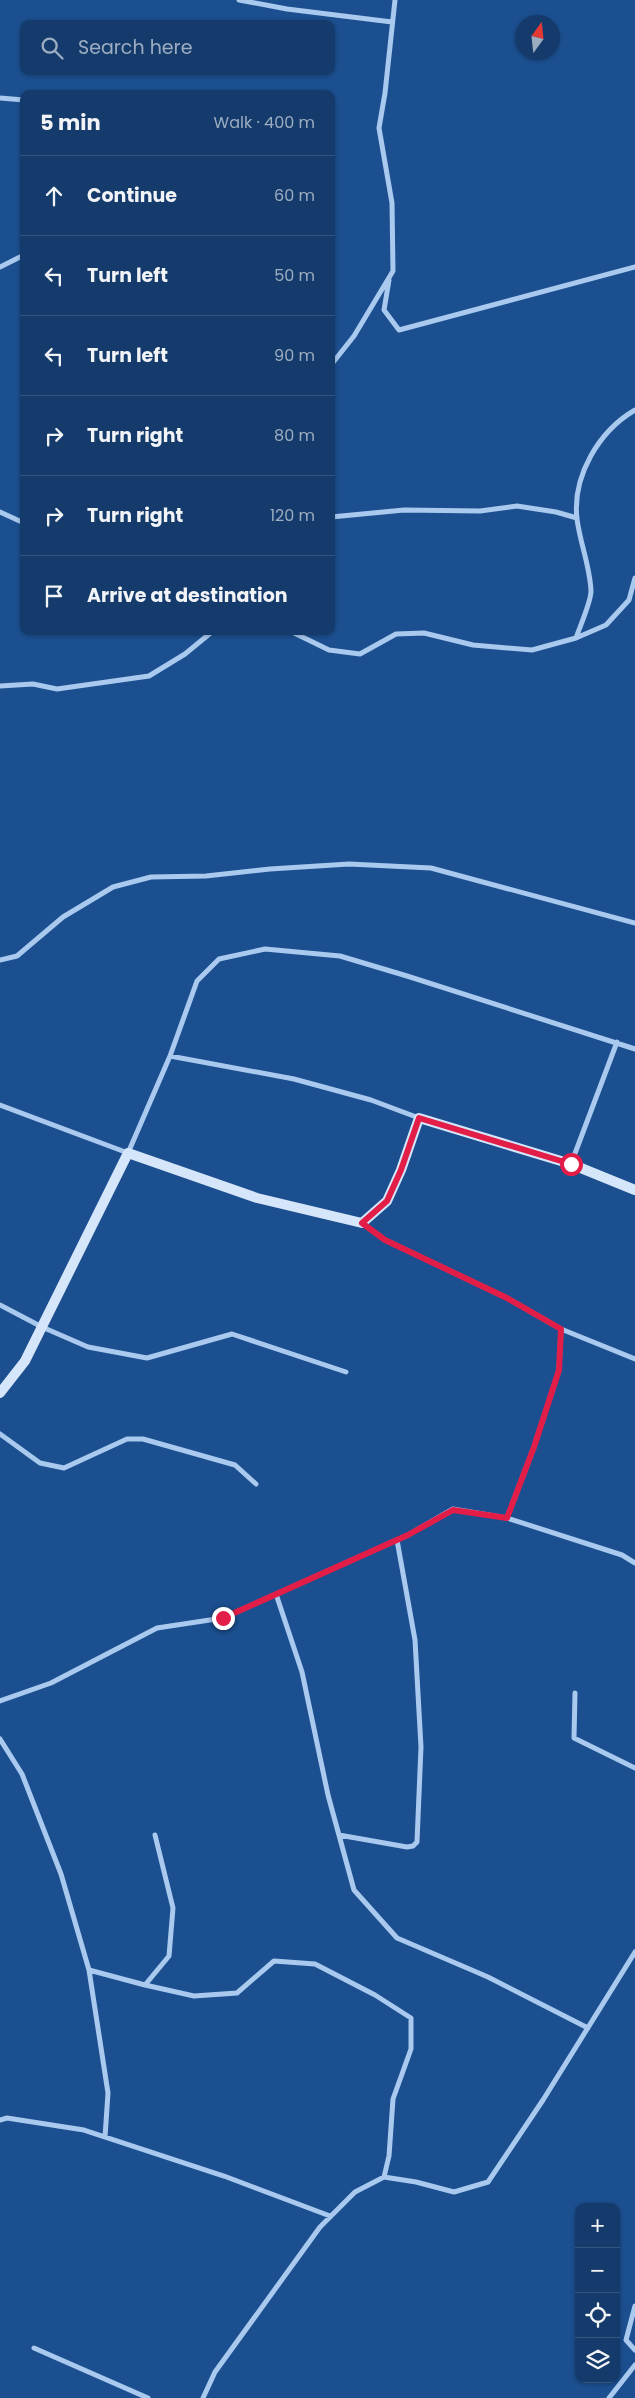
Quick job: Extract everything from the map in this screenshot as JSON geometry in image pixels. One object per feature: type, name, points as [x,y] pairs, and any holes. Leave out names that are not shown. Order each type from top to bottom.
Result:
[{"type":"street","points":[[240,0],[286,9],[392,22]]},
{"type":"street","points":[[335,360],[354,336],[393,272],[392,203],[378,128],[385,93],[395,0]]},
{"type":"street","points":[[0,98],[20,100]]},
{"type":"street","points":[[0,268],[20,257]]},
{"type":"street","points":[[390,277],[384,310],[399,330],[635,267]]},
{"type":"street","points":[[576,638],[591,592],[577,518],[580,484],[596,444],[620,419],[635,410]]},
{"type":"street","points":[[335,516],[404,510],[480,511],[517,506],[556,512],[577,518]]},
{"type":"street","points":[[0,512],[20,521]]},
{"type":"street","points":[[298,635],[329,650],[360,654],[396,634],[424,633],[473,645],[532,650],[576,638],[606,626],[629,600],[635,578]]},
{"type":"street","points":[[0,686],[33,684],[57,690],[149,676],[185,654],[208,635]]},
{"type":"street","points":[[0,960],[17,956],[63,917],[113,887],[151,876],[206,876],[270,868],[349,864],[431,868],[635,923]]},
{"type":"street","points":[[0,1392],[25,1361],[128,1153],[170,1056],[197,981],[219,959],[265,950],[340,956],[635,1049]]},
{"type":"street","points":[[571,1164],[617,1042]]},
{"type":"street","points":[[170,1056],[294,1079],[371,1100],[419,1118],[571,1164],[635,1190]]},
{"type":"street","points":[[0,1105],[128,1153],[257,1198],[362,1223],[385,1240],[507,1298],[561,1329],[635,1359]]},
{"type":"street","points":[[362,1223],[387,1201],[401,1170],[419,1118]]},
{"type":"street","points":[[0,1304],[42,1327],[88,1347],[148,1358],[232,1334],[346,1372]]},
{"type":"street","points":[[507,1518],[534,1447],[559,1370],[561,1329]]},
{"type":"street","points":[[0,1434],[40,1463],[64,1468],[127,1439],[143,1439],[235,1465],[256,1484]]},
{"type":"street","points":[[0,1701],[51,1683],[157,1628],[223,1618],[397,1540],[453,1510],[507,1518],[622,1555],[635,1563]]},
{"type":"street","points":[[339,1835],[407,1847],[413,1846],[417,1842],[421,1747],[415,1640],[397,1540]]},
{"type":"street","points":[[276,1594],[302,1672],[328,1795],[354,1890],[397,1938],[488,1977],[588,2028]]},
{"type":"street","points":[[575,1693],[574,1738],[635,1768]]},
{"type":"street","points":[[0,1739],[22,1774],[58,1865],[89,1970],[108,2094],[105,2137]]},
{"type":"street","points":[[146,1985],[169,1956],[173,1908],[155,1835]]},
{"type":"street","points":[[203,2398],[215,2372],[320,2227],[355,2192],[384,2177],[416,2182],[454,2192],[488,2182],[544,2100],[635,1952]]},
{"type":"street","points":[[89,1970],[194,1996],[237,1993],[274,1961],[315,1964],[375,1994],[410,2018],[411,2049],[393,2098],[389,2156],[384,2177]]},
{"type":"street","points":[[0,2120],[7,2118],[74,2129],[105,2137],[224,2176],[330,2216]]},
{"type":"street","points":[[635,2306],[626,2340],[635,2350]]},
{"type":"street","points":[[34,2348],[148,2398]]},
{"type":"street","points":[[609,2398],[635,2365]]},
{"type":"route","points":[[223,1618],[408,1535],[453,1510],[507,1518],[534,1447],[559,1370],[561,1329],[507,1298],[385,1240],[362,1223],[387,1201],[401,1170],[419,1118],[571,1164]]}]
